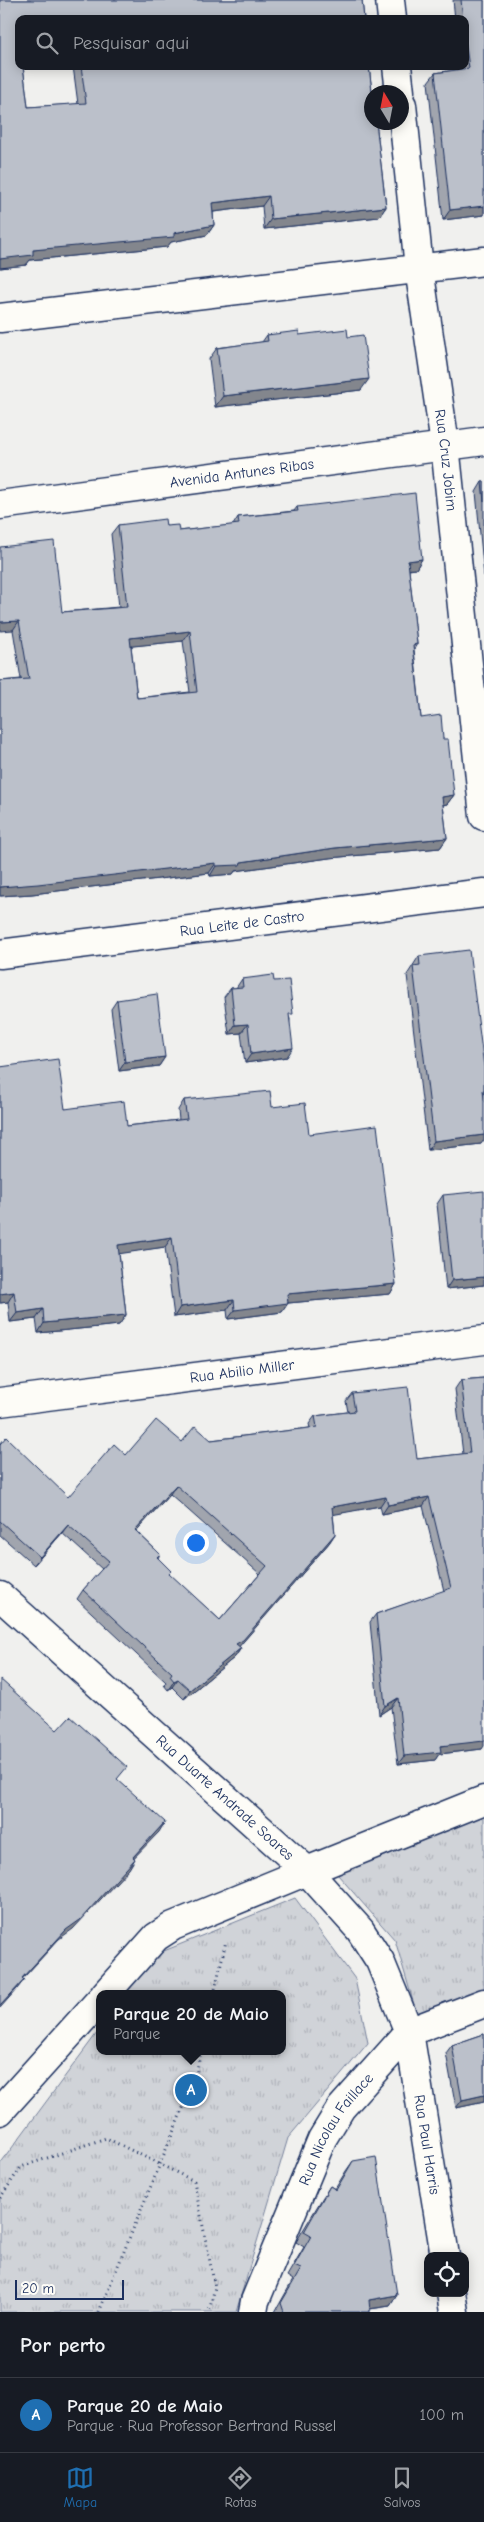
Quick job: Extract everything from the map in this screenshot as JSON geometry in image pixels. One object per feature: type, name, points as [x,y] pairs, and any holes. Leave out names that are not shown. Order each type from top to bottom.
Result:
[{"type":"street","points":[[390,0],[392,15]]},
{"type":"street","points":[[397,70],[399,85]]},
{"type":"street","name":"Rua Cruz Jobim","points":[[405,130],[419,268],[445,446],[484,816]]},
{"type":"street","points":[[0,318],[484,260]]},
{"type":"street","name":"Avenida Antunes Ribas","points":[[0,505],[484,441]]},
{"type":"street","name":"Rua Leite de Castro","points":[[0,954],[484,893]]},
{"type":"street","name":"Rua Abilio Miller","points":[[0,1402],[484,1340]]},
{"type":"street","name":"Rua Duarte Andrade Soares","points":[[0,1596],[307,1871],[360,1930],[380,1962],[409,2032]]},
{"type":"street","points":[[110,1990],[156,1937],[173,1926],[484,1800]]},
{"type":"street","name":"Rua Nicolau Faillace","points":[[253,2312],[255,2300],[322,2139],[341,2108],[409,2032],[484,2003]]},
{"type":"street","points":[[0,2111],[96,2004]]},
{"type":"street","name":"Rua Paul Harris","points":[[409,2032],[444,2252]]},
{"type":"street","points":[[451,2297],[454,2312]]},
{"type":"path","points":[[215,1990],[228,1933]]},
{"type":"path","points":[[99,2312],[195,2079],[200,2055]]},
{"type":"path","points":[[0,2198],[21,2167],[106,2138],[194,2181],[216,2287],[210,2312]]},
{"type":"green space","points":[[484,1809],[484,1989],[417,2015],[395,1940],[331,1867]]},
{"type":"green space","points":[[295,1898],[355,1979],[368,2043],[288,2138],[236,2312],[0,2312],[0,2164],[96,2034],[96,2055],[286,2055],[286,1990],[129,1990],[154,1955]]},
{"type":"building","points":[[0,0],[362,0],[364,15],[15,15],[15,70],[23,70],[28,107],[86,103],[82,70],[369,70],[371,85],[364,85],[364,130],[377,130],[386,207],[271,219],[269,196],[212,203],[214,225],[174,233],[174,237],[33,250],[33,255],[0,259]]},
{"type":"building","points":[[461,0],[484,0],[484,206],[450,210],[435,73],[469,70],[469,15],[463,15]]},
{"type":"building","points":[[347,329],[348,337],[363,335],[369,379],[223,396],[217,348],[268,341],[267,335],[299,331],[299,335]]},
{"type":"building","points":[[482,482],[484,482],[484,502]]},
{"type":"building","points":[[415,493],[422,559],[408,561],[417,644],[413,645],[421,718],[441,715],[443,739],[448,739],[454,795],[442,797],[447,838],[335,848],[241,862],[240,865],[216,866],[216,863],[0,887],[0,681],[29,679],[19,621],[0,622],[0,547],[54,541],[62,612],[127,607],[118,525],[165,519],[166,526],[178,525],[179,531],[239,524],[238,517],[298,511],[297,507]],"holes":[[[190,631],[197,692],[137,698],[130,638]]]},
{"type":"building","points":[[469,950],[484,1067],[484,1135],[434,1141],[413,966],[420,965],[419,956]]},
{"type":"building","points":[[273,975],[274,981],[289,980],[293,1014],[289,1014],[293,1048],[251,1054],[248,1024],[235,1025],[231,988],[243,987],[242,979]]},
{"type":"building","points":[[157,994],[165,1057],[125,1062],[117,1000]]},
{"type":"building","points":[[58,1059],[65,1109],[124,1101],[127,1126],[187,1119],[184,1100],[270,1091],[272,1107],[305,1103],[309,1134],[377,1125],[396,1284],[287,1294],[288,1303],[235,1310],[234,1300],[180,1307],[172,1237],[118,1245],[126,1315],[44,1323],[43,1309],[17,1313],[14,1292],[0,1294],[0,1067]]},
{"type":"building","points":[[484,1191],[484,1277],[452,1280],[443,1195]]},
{"type":"building","points":[[484,1378],[484,1741],[440,1746],[441,1752],[404,1756],[398,1698],[385,1706],[376,1614],[451,1588],[429,1497],[388,1505],[386,1497],[332,1507],[335,1534],[243,1640],[236,1644],[241,1648],[190,1690],[178,1679],[174,1681],[170,1676],[172,1673],[83,1590],[109,1561],[68,1525],[40,1557],[0,1521],[0,1444],[6,1437],[68,1497],[114,1444],[126,1455],[156,1420],[182,1442],[195,1426],[211,1440],[317,1427],[315,1416],[355,1411],[352,1393],[408,1387],[417,1459],[470,1453],[461,1380]],"holes":[[[176,1485],[267,1566],[220,1620],[169,1573],[171,1571],[157,1557],[160,1554],[135,1530]]]},
{"type":"building","points":[[0,1679],[57,1730],[70,1716],[127,1767],[117,1779],[165,1822],[133,1857],[135,1859],[80,1920],[66,1930],[22,1978],[24,1980],[0,2006]]},
{"type":"building","points":[[484,2034],[484,2095],[462,2100],[452,2045]]},
{"type":"building","points":[[376,2157],[397,2295],[369,2300],[370,2312],[284,2312],[281,2303],[301,2269],[294,2266],[311,2236],[304,2232],[330,2186],[336,2190],[353,2161]]},
{"type":"place","name":"Parque 20 de Maio","points":[[191,2090]]}]
